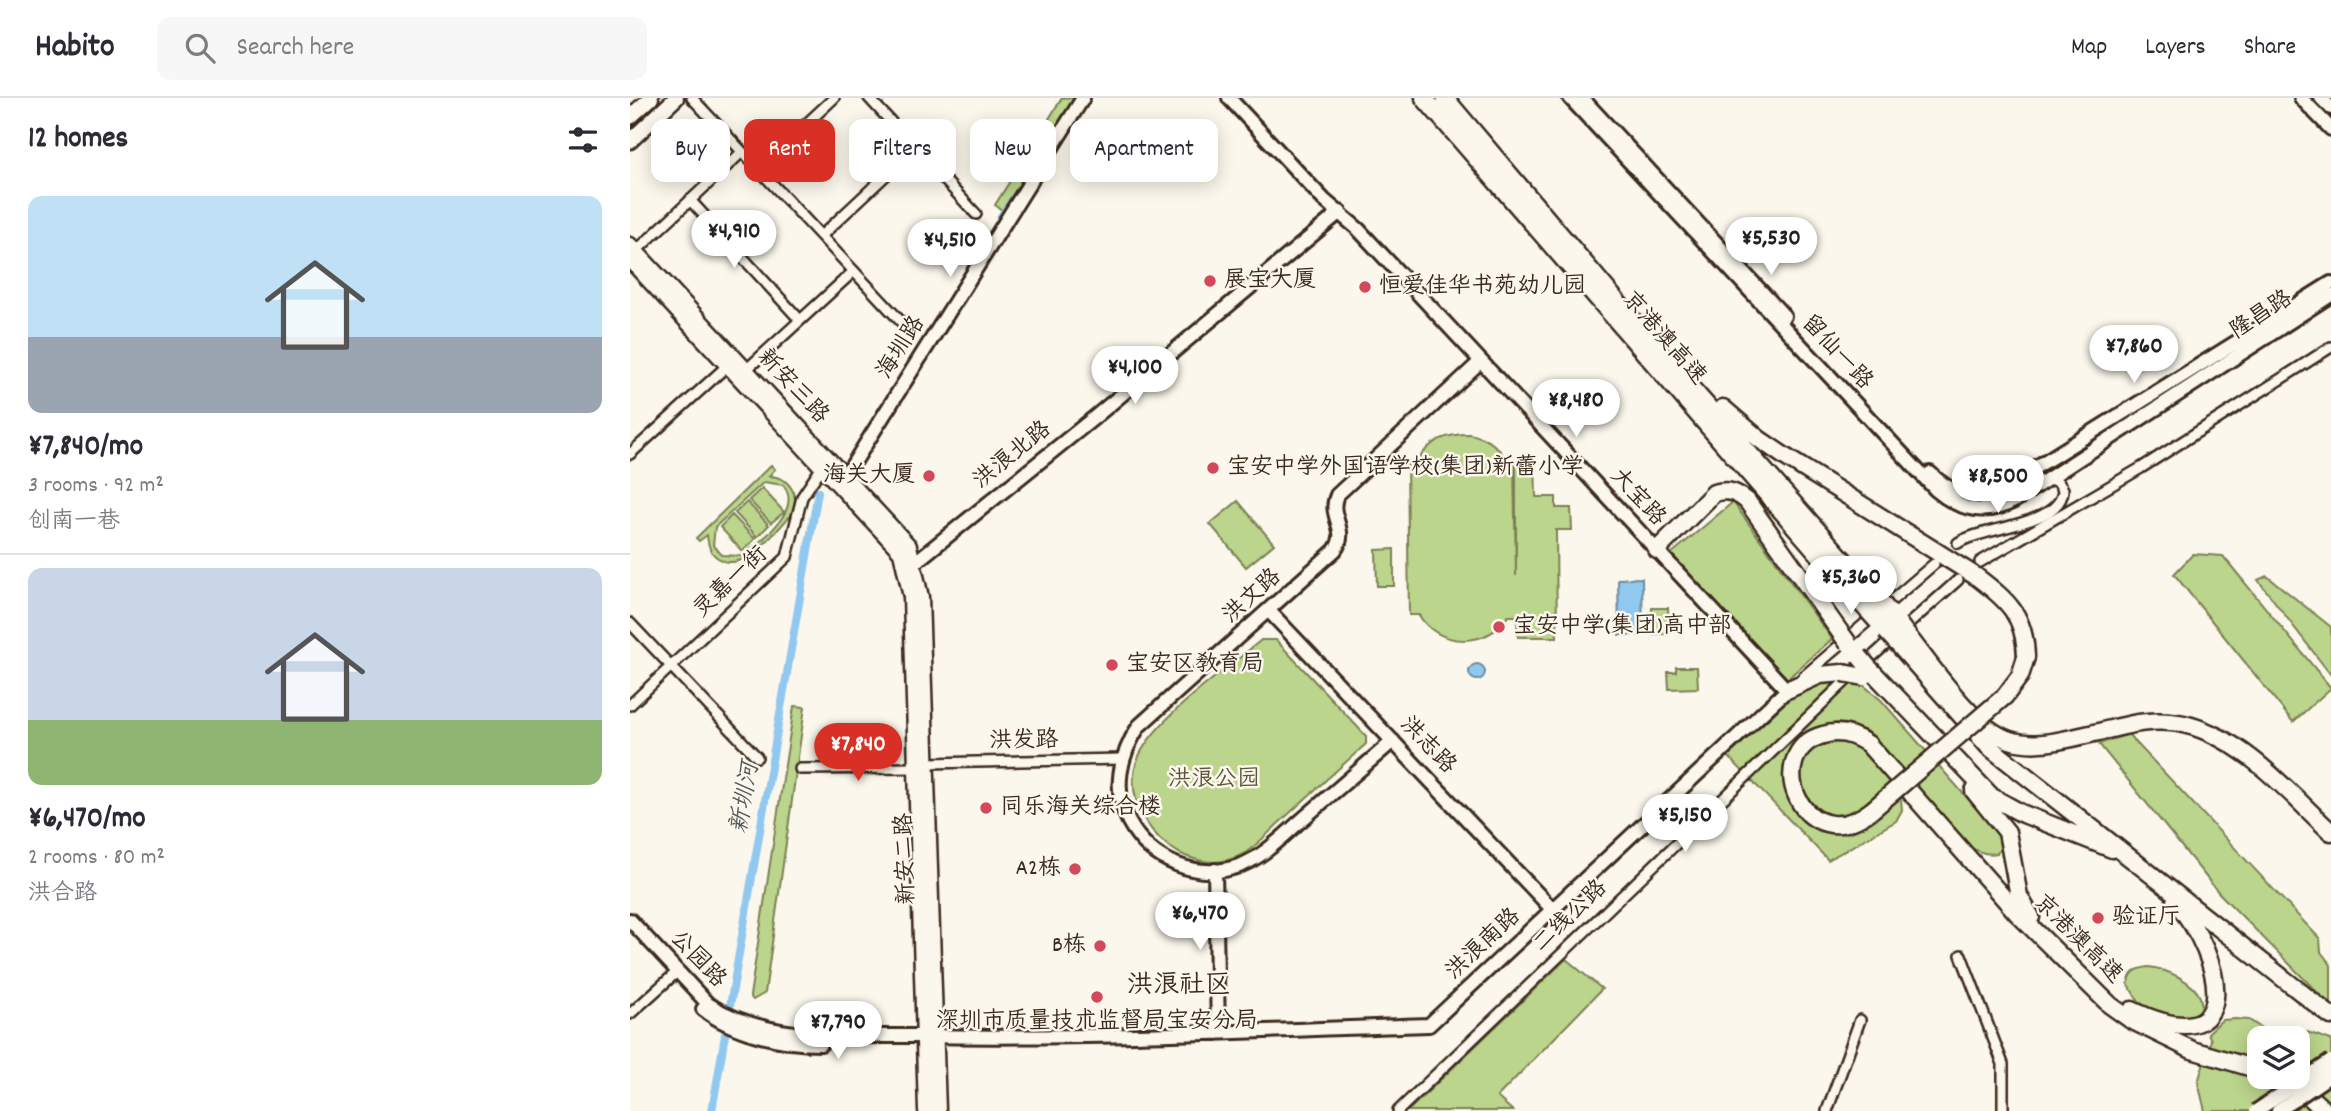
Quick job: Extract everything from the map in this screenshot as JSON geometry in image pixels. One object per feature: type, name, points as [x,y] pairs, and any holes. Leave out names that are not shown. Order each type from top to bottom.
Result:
[{"type":"highway","name":"京港澳高速","points":[[1424,98],[1888,622],[1969,709],[2000,737],[2012,741],[2042,743],[2140,722],[2185,725],[2224,739],[2242,751],[2331,832]]},
{"type":"highway","name":"京港澳高速","points":[[1445,98],[1888,622],[1988,746],[2331,1016]]},
{"type":"highway","name":"京港澳高速","points":[[1629,315],[1759,439],[2000,594],[2021,622],[2026,657],[2020,676],[2006,696],[1871,810],[1856,820],[1838,825],[1820,821],[1806,812],[1796,799],[1792,785],[1794,765],[1802,748],[1816,737],[1834,733],[1851,735],[1868,744],[2043,940],[2090,988],[2131,1020],[2204,1055],[2247,1067]]},
{"type":"highway","points":[[1657,550],[1714,493],[1726,490],[1747,501],[1881,687],[2004,826],[2012,849],[2019,896],[2043,940]]},
{"type":"highway","points":[[1787,691],[1820,675],[1843,673],[1856,655]]},
{"type":"highway","points":[[1856,655],[1992,797],[2021,813],[2131,857]]},
{"type":"highway","points":[[2027,911],[2122,1005],[2173,1024],[2196,1023],[2208,1016],[2217,999],[2208,956],[2189,917],[2145,868]]},
{"type":"highway","points":[[2301,1089],[2325,1111]]},
{"type":"main road","points":[[630,117],[651,98]]},
{"type":"main road","points":[[630,141],[676,98]]},
{"type":"main road","name":"海圳路","points":[[845,477],[1083,98]]},
{"type":"main road","name":"大宝路","points":[[1229,98],[1481,361],[1787,691]]},
{"type":"main road","name":"大宝路","points":[[1238,98],[1330,196],[1340,212]]},
{"type":"main road","name":"留仙一路","points":[[1570,98],[1931,480]]},
{"type":"main road","name":"留仙一路","points":[[1582,98],[1931,480]]},
{"type":"main road","points":[[2301,98],[2331,129]]},
{"type":"main road","points":[[2321,98],[2331,108]]},
{"type":"main road","name":"洪浪北路","points":[[909,567],[1340,212]]},
{"type":"main road","name":"新安三路","points":[[632,252],[909,546],[909,567]]},
{"type":"main road","name":"新安三路","points":[[632,252],[728,365],[901,552],[909,567]]},
{"type":"main road","name":"隆昌路","points":[[1931,480],[1965,494],[1987,495],[2001,489],[2331,283]]},
{"type":"main road","name":"隆昌路","points":[[1931,480],[1950,501],[1970,509],[1989,511],[2004,506],[2050,479],[2331,295]]},
{"type":"main road","name":"洪文路","points":[[1393,741],[1268,849],[1239,866],[1215,870],[1175,864],[1153,851],[1136,834],[1122,804],[1119,788],[1123,759],[1130,740],[1150,714],[1270,612],[1339,544],[1342,532],[1333,508],[1337,495],[1481,361]]},
{"type":"main road","name":"新安二路","points":[[909,567],[922,766],[928,1040],[926,1111]]},
{"type":"main road","name":"洪志路","points":[[1270,612],[1553,910]]},
{"type":"main road","name":"洪浪南路","points":[[928,1040],[1429,1025],[1787,691]]},
{"type":"main road","points":[[1215,870],[1218,1033]]},
{"type":"main road","name":"公园路","points":[[630,920],[675,973]]},
{"type":"main road","name":"公园路","points":[[630,932],[718,1015],[738,1024],[816,1036],[928,1040]]},
{"type":"main road","name":"新安二路","points":[[928,1040],[937,1111]]},
{"type":"main road","points":[[2256,1111],[2331,1061]]},
{"type":"main road","points":[[2277,1111],[2331,1075]]},
{"type":"street","points":[[632,252],[742,152],[692,98]]},
{"type":"street","points":[[812,119],[834,98]]},
{"type":"street","points":[[873,99],[890,119]]},
{"type":"street","points":[[770,182],[907,328]]},
{"type":"street","points":[[821,236],[879,182]]},
{"type":"street","points":[[946,182],[976,214]]},
{"type":"street","points":[[690,200],[800,320]]},
{"type":"street","points":[[746,370],[854,271]]},
{"type":"street","points":[[1980,562],[2141,468],[2331,347]]},
{"type":"street","points":[[630,454],[728,365]]},
{"type":"street","name":"灵嘉一街","points":[[630,705],[787,556],[802,497],[822,467]]},
{"type":"street","points":[[1958,543],[1976,535],[2020,525],[2058,503],[2063,489],[2058,482],[2050,479]]},
{"type":"street","name":"洪浪南路","points":[[1787,691],[1934,564]]},
{"type":"street","name":"二线公路","points":[[1398,1111],[1738,782],[1958,580]]},
{"type":"street","points":[[630,623],[757,757]]},
{"type":"street","name":"洪发路","points":[[800,769],[1123,759]]},
{"type":"street","points":[[1961,955],[2003,1064],[2003,1111]]},
{"type":"street","points":[[630,1014],[675,973]]},
{"type":"street","points":[[1827,1111],[1860,1020]]},
{"type":"green space","points":[[1062,98],[1084,98],[1056,144],[1056,119],[1049,119]]},
{"type":"green space","points":[[1009,182],[1033,182],[1012,217],[995,205]]},
{"type":"green space","points":[[1469,434],[1491,442],[1506,460],[1514,460],[1516,576],[1516,462],[1535,462],[1536,497],[1556,497],[1556,508],[1571,508],[1572,530],[1556,530],[1557,637],[1518,637],[1517,616],[1508,616],[1499,627],[1488,634],[1463,640],[1438,633],[1427,626],[1419,615],[1409,615],[1407,461],[1418,461],[1433,443],[1439,440],[1453,435]]},
{"type":"green space","points":[[771,465],[775,469],[769,476],[788,483],[794,494],[792,514],[759,549],[738,561],[728,562],[713,554],[707,535],[699,541],[696,538]],"holes":[[[764,482],[783,485],[788,494],[788,504],[777,525],[741,556],[722,555],[713,545],[715,527]]]},
{"type":"green space","points":[[762,488],[784,512],[771,523],[749,500]]},
{"type":"green space","points":[[1238,501],[1274,544],[1246,567],[1210,524]]},
{"type":"green space","points":[[747,502],[769,525],[757,537],[735,513]]},
{"type":"green space","points":[[1733,502],[1832,639],[1786,680],[1671,554]]},
{"type":"green space","points":[[732,515],[755,539],[742,551],[720,527]]},
{"type":"green space","points":[[1394,549],[1394,586],[1377,586],[1376,550]]},
{"type":"green space","points":[[2193,554],[2223,556],[2331,688],[2293,722],[2174,574]]},
{"type":"green space","points":[[2267,576],[2331,627],[2331,675],[2258,580]]},
{"type":"green space","points":[[1652,608],[1668,608],[1669,634],[1652,634]]},
{"type":"green space","name":"洪浪公园","points":[[1261,640],[1276,640],[1366,736],[1366,744],[1248,851],[1221,861],[1199,860],[1178,852],[1160,839],[1145,821],[1136,800],[1134,778],[1139,756],[1148,741],[1176,710]]},
{"type":"green space","points":[[1676,667],[1697,667],[1698,688],[1669,689],[1668,672],[1676,672]]},
{"type":"green space","points":[[1823,678],[1862,684],[1881,700],[1998,833],[2001,849],[1997,853],[1985,853],[1973,849],[1950,832],[1912,789],[1901,798],[1902,810],[1896,821],[1828,860],[1727,755],[1791,692]]},
{"type":"green space","points":[[794,706],[805,707],[765,993],[753,1000],[750,996]]},
{"type":"green space","points":[[2128,734],[2320,939],[2321,952],[2331,965],[2331,1006],[2219,893],[2099,744]]},
{"type":"green space","points":[[1566,959],[1602,989],[1497,1097],[1513,1111],[1408,1111]]},
{"type":"green space","points":[[2148,967],[2177,976],[2195,989],[2201,1006],[2198,1016],[2165,1016],[2156,1014],[2141,1004],[2128,984],[2135,971]]},
{"type":"green space","points":[[2222,1020],[2249,1020],[2258,1026],[2247,1026],[2247,1089],[2310,1089],[2310,1033],[2331,1040],[2331,1111],[2205,1111],[2198,1082],[2211,1040],[2208,1033]]},
{"type":"water","points":[[1642,578],[1643,635],[1619,635],[1618,579]]},
{"type":"water","points":[[1477,664],[1483,666],[1483,678],[1477,680],[1471,678],[1469,672],[1471,666]]},
{"type":"waterway","points":[[1000,218],[1014,197]]},
{"type":"waterway","name":"新圳河","points":[[712,1111],[818,492]]},
{"type":"place","name":"展宝大厦","points":[[1210,281]]},
{"type":"place","name":"恒爱佳华书苑幼儿园","points":[[1365,287]]},
{"type":"place","name":"宝安中学外国语学校(集团)新蕾小学","points":[[1213,468]]},
{"type":"place","name":"海关大厦","points":[[929,476]]},
{"type":"place","name":"宝安中学(集团)高中部","points":[[1499,627]]},
{"type":"place","name":"宝安区教育局","points":[[1112,665]]},
{"type":"place","name":"同乐海关综合楼","points":[[986,808]]},
{"type":"place","name":"A2栋","points":[[1075,869]]},
{"type":"place","name":"验证厅","points":[[2098,918]]},
{"type":"place","name":"B栋","points":[[1100,946]]},
{"type":"place","name":"深圳市质量技术监督局宝安分局","points":[[1097,997]]},
{"type":"district","name":"洪浪社区","points":[[1179,986]]}]
